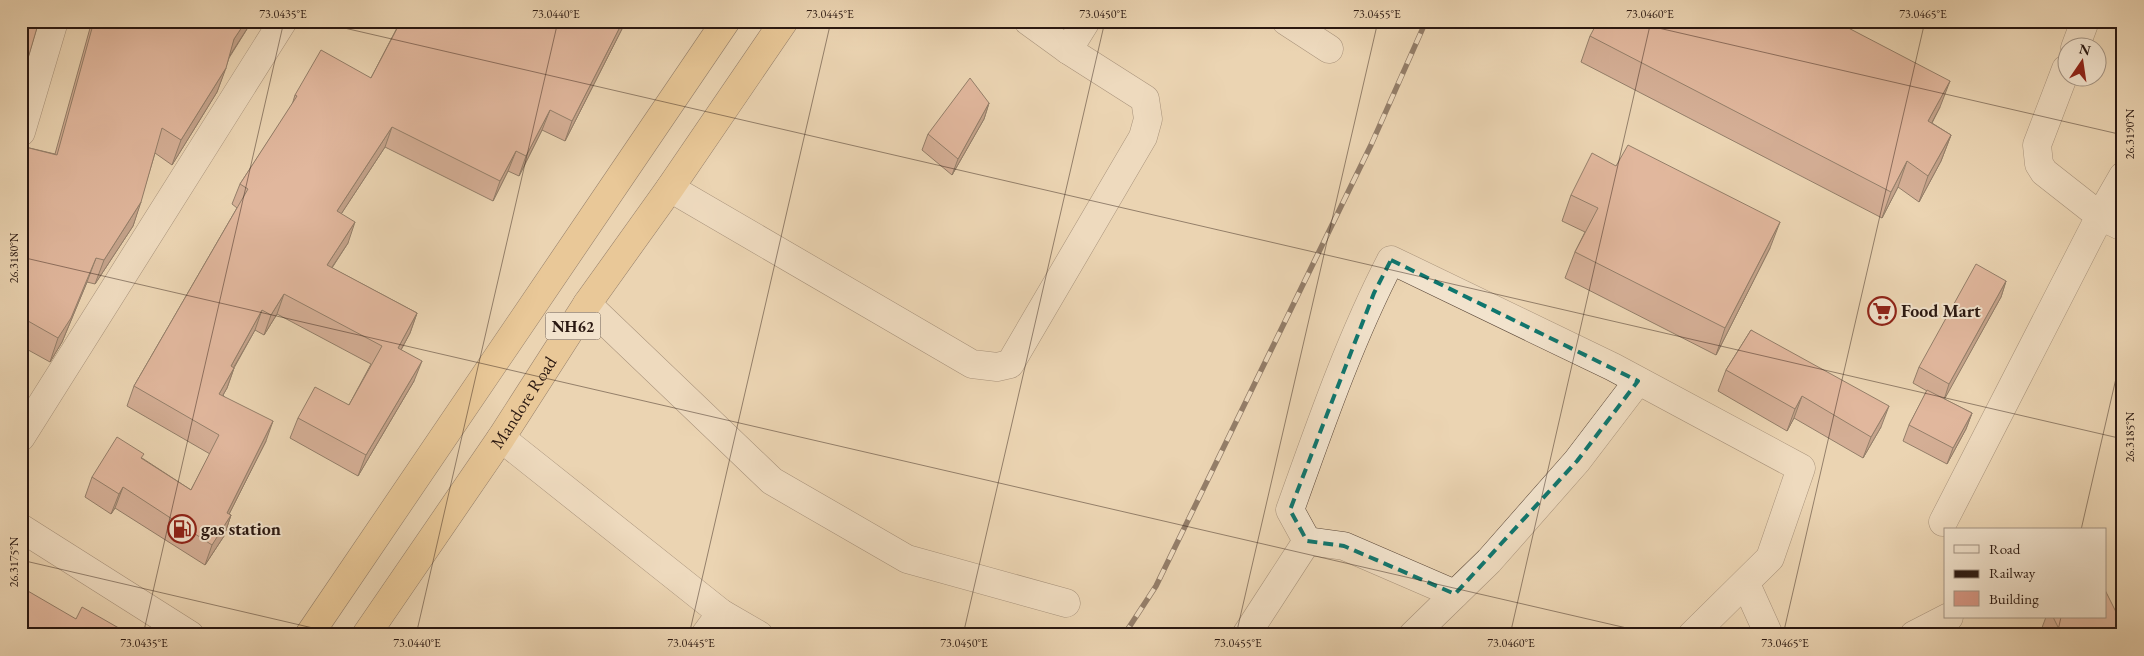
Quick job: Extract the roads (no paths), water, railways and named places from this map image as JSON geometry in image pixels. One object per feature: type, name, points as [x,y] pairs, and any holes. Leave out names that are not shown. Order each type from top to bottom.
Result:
[{"type":"highway","name":"NH62","points":[[308,635],[726,21]]},
{"type":"highway","name":"Mandore Road","points":[[366,635],[501,438],[587,304],[670,188],[784,21]]},
{"type":"street","points":[[21,132],[54,21]]},
{"type":"street","points":[[21,437],[283,21]]},
{"type":"street","points":[[670,188],[972,364],[997,367],[1010,364],[1143,138],[1148,119],[1145,99],[1068,50],[1028,21]]},
{"type":"street","points":[[1068,50],[1086,21]]},
{"type":"street","points":[[1286,21],[1329,49]]},
{"type":"street","points":[[2079,38],[2085,21]]},
{"type":"street","points":[[2059,88],[2037,145],[2039,164],[2044,172],[2112,222]]},
{"type":"street","points":[[1943,522],[2112,222],[2123,176]]},
{"type":"street","points":[[1307,541],[1290,510],[1367,311],[1391,260],[1638,381],[1801,468],[1770,558],[1746,584],[1692,635]]},
{"type":"street","points":[[587,304],[772,482],[907,559],[1066,603]]},
{"type":"street","points":[[1412,635],[1489,561],[1577,461],[1638,381]]},
{"type":"street","points":[[501,438],[721,613],[759,635]]},
{"type":"street","points":[[21,528],[190,635]]},
{"type":"street","points":[[1307,541],[1344,546],[1455,594]]},
{"type":"street","points":[[1246,635],[1307,541]]},
{"type":"street","points":[[1746,584],[1769,635]]},
{"type":"street","points":[[705,635],[721,613]]},
{"type":"street","points":[[1914,635],[1947,618]]},
{"type":"railway","points":[[1124,635],[1156,586],[1371,145],[1426,21]]},
{"type":"place","name":"Food Mart","points":[[1882,311]]},
{"type":"place","name":"gas station","points":[[182,529]]}]
